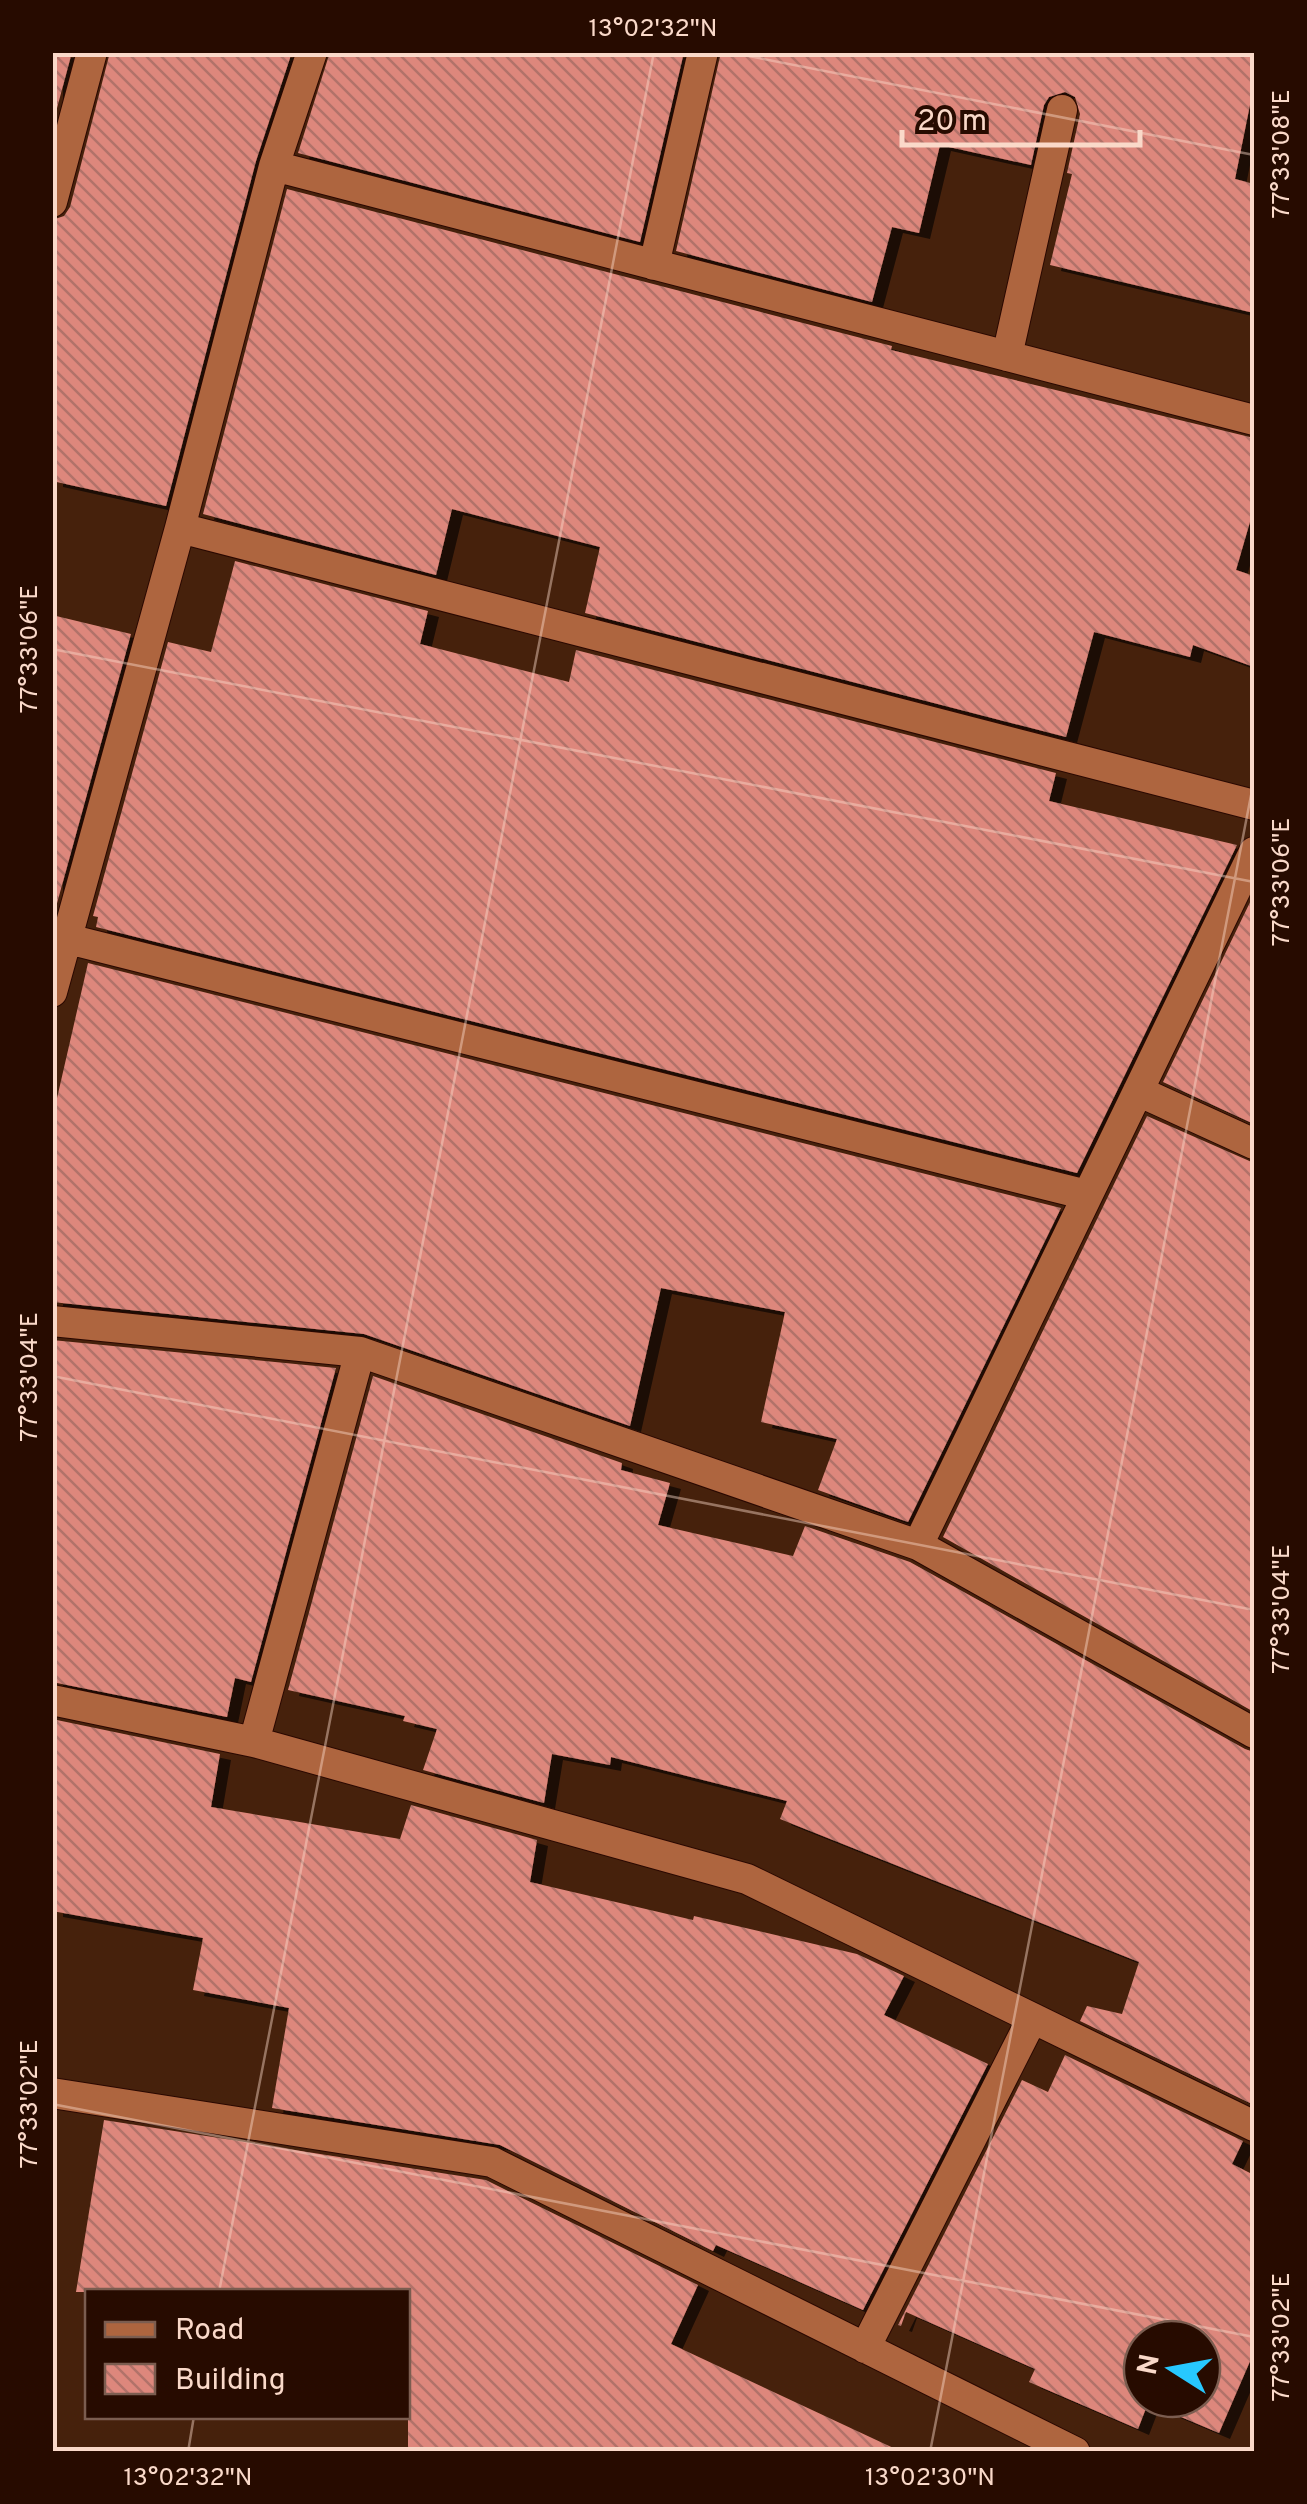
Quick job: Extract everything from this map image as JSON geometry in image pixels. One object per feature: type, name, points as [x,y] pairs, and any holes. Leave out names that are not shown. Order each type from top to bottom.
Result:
[{"type":"street","points":[[52,202],[92,52]]},
{"type":"street","points":[[52,992],[180,528],[274,166],[312,52]]},
{"type":"street","points":[[654,265],[703,52]]},
{"type":"street","points":[[1007,356],[1062,110]]},
{"type":"street","points":[[274,166],[1254,420]]},
{"type":"street","points":[[180,528],[1254,805]]},
{"type":"street","points":[[918,1545],[1254,852]]},
{"type":"street","points":[[68,939],[1086,1195]]},
{"type":"street","points":[[1138,1091],[1254,1144]]},
{"type":"street","points":[[52,1321],[360,1352],[918,1545],[1254,1733]]},
{"type":"street","points":[[254,1742],[360,1352]]},
{"type":"street","points":[[52,1700],[254,1742],[746,1879],[1254,2126]]},
{"type":"street","points":[[865,2348],[1032,2018]]},
{"type":"street","points":[[52,2092],[492,2162],[1075,2452]]},
{"type":"building","points":[[52,52],[72,52],[52,127]]},
{"type":"building","points":[[110,52],[292,52],[256,161],[166,506],[52,481],[52,220],[64,216],[70,207]]},
{"type":"building","points":[[330,52],[684,52],[640,242],[298,153]]},
{"type":"building","points":[[721,52],[1254,52],[1254,85],[1235,179],[1254,184],[1254,313],[1050,265],[1072,174],[1067,173],[1080,114],[1075,97],[1065,92],[1049,97],[1044,105],[1031,165],[940,145],[919,233],[892,227],[872,302],[676,251]]},
{"type":"building","points":[[287,189],[892,346],[891,350],[1254,438],[1254,508],[1236,570],[1254,576],[1254,667],[1193,645],[1190,657],[1094,632],[1066,737],[585,613],[600,547],[452,509],[436,575],[203,514]]},
{"type":"building","points":[[235,561],[428,611],[420,644],[569,682],[576,650],[1056,773],[1049,801],[1237,845],[1077,1173],[96,927],[98,917],[93,916],[168,642],[211,652]]},
{"type":"building","points":[[52,615],[131,634],[56,907],[52,906]]},
{"type":"building","points":[[1254,894],[1254,1124],[1163,1082]]},
{"type":"building","points":[[88,963],[1061,1208],[908,1522],[818,1490],[837,1439],[761,1422],[785,1312],[661,1288],[630,1426],[364,1334],[52,1302],[52,1120]]},
{"type":"building","points":[[1147,1116],[1254,1163],[1254,1712],[943,1537]]},
{"type":"building","points":[[52,1340],[336,1368],[251,1682],[235,1678],[227,1717],[52,1682]]},
{"type":"building","points":[[373,1376],[622,1463],[621,1470],[670,1483],[658,1525],[793,1556],[805,1526],[910,1562],[1254,1752],[1254,2105],[1080,2021],[1087,2006],[1122,2014],[1139,1962],[780,1819],[787,1801],[611,1757],[610,1765],[552,1754],[544,1803],[423,1770],[437,1729],[403,1721],[405,1716],[288,1690]]},
{"type":"building","points":[[52,1719],[220,1754],[211,1807],[400,1839],[411,1805],[537,1840],[530,1882],[857,1954],[904,1976],[884,2015],[988,2064],[863,2310],[716,2245],[713,2251],[500,2145],[272,2108],[289,2008],[193,1990],[203,1938],[52,1911]]},
{"type":"building","points":[[1065,2055],[1243,2141],[1232,2164],[1254,2175],[1254,2352],[1219,2433],[1186,2419],[1222,2419],[1222,2319],[1122,2319],[1122,2419],[1142,2419],[1138,2429],[1029,2382],[1035,2369],[906,2312],[901,2326],[898,2325],[1022,2080],[1048,2092]]},
{"type":"building","points":[[104,2120],[486,2180],[698,2285],[671,2344],[902,2452],[408,2452],[410,2289],[76,2292]]}]
